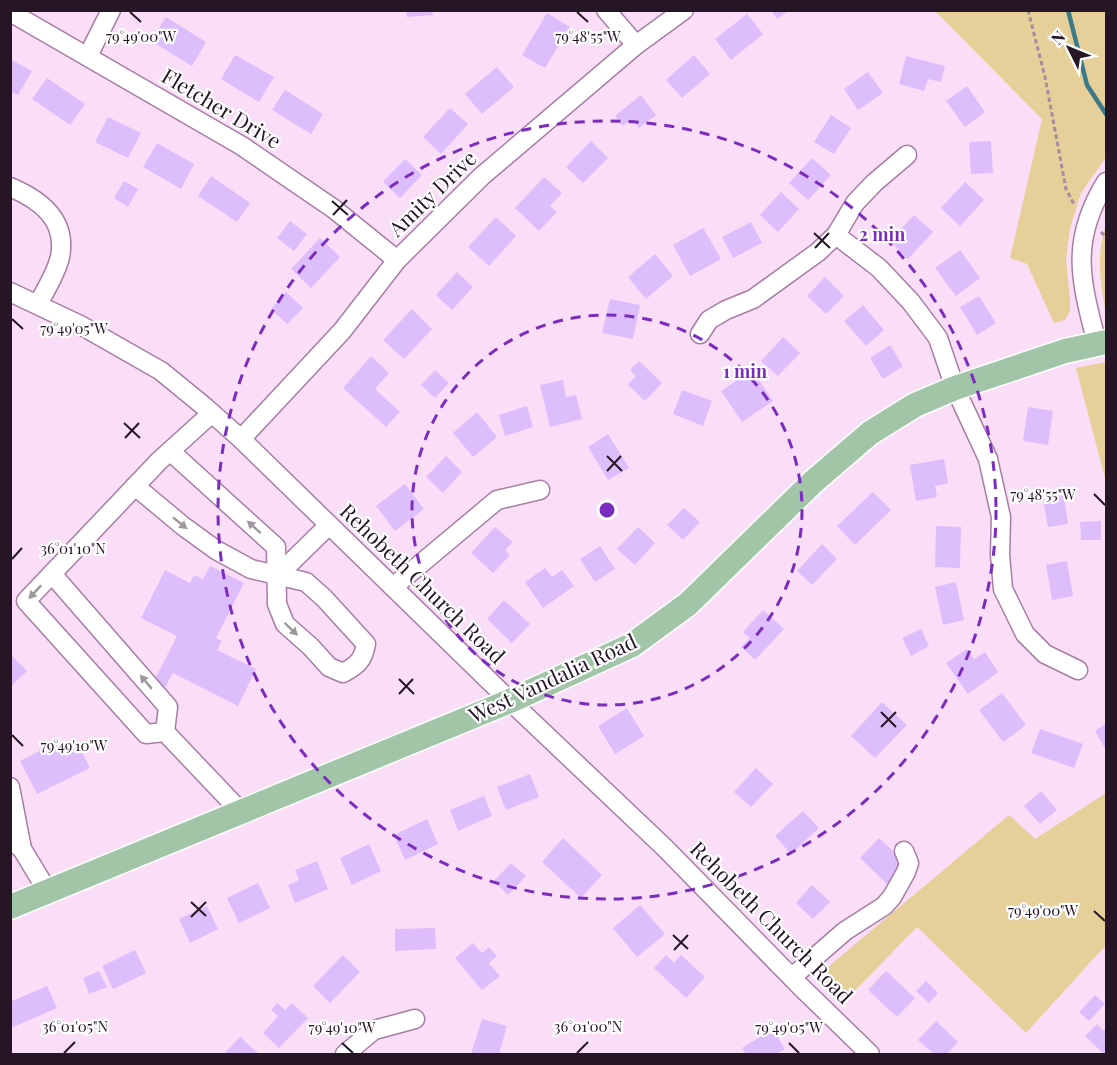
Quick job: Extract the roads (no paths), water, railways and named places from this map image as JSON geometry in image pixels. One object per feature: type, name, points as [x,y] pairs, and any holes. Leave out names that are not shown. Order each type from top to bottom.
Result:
[{"type":"main road","name":"West Vandalia Road","points":[[10,907],[510,701],[632,645],[688,604],[813,482],[870,433],[915,405],[955,388],[1065,351],[1102,343]]},
{"type":"street","points":[[88,56],[111,10]]},
{"type":"street","points":[[606,10],[636,45]]},
{"type":"street","name":"Amity Drive","points":[[241,439],[342,331],[397,260],[482,176],[636,45],[684,10]]},
{"type":"street","name":"Fletcher Drive","points":[[10,12],[243,146],[334,209],[397,260]]},
{"type":"street","points":[[700,334],[709,320],[753,298],[818,252],[836,235],[855,203],[874,183],[907,155]]},
{"type":"street","points":[[1102,343],[1084,294],[1080,263],[1084,231],[1097,197],[1107,182]]},
{"type":"street","points":[[10,187],[46,207],[61,239],[59,259],[38,304]]},
{"type":"street","points":[[836,235],[879,268],[911,302],[938,338],[955,388],[988,459],[1001,517],[1000,555],[1003,589],[1025,634],[1046,654],[1078,670]]},
{"type":"street","name":"Rehobeth Church Road","points":[[10,292],[82,326],[161,371],[212,413],[665,848],[868,1054]]},
{"type":"street","points":[[165,732],[146,734],[26,602],[135,486],[212,413]]},
{"type":"street","points":[[135,486],[216,550],[251,569],[278,575],[306,582],[324,598],[366,644],[364,656],[353,668],[343,673],[329,667],[285,624],[277,604],[278,575],[276,547],[170,451]]},
{"type":"street","points":[[393,587],[497,500],[540,490]]},
{"type":"street","points":[[278,575],[329,525]]},
{"type":"street","points":[[52,574],[168,708],[165,732]]},
{"type":"street","points":[[165,732],[241,812]]},
{"type":"street","points":[[10,787],[16,844],[48,892]]},
{"type":"street","points":[[792,977],[845,931],[884,906],[906,872],[909,863],[904,851]]},
{"type":"street","points":[[345,1054],[374,1030],[415,1019]]},
{"type":"waterway","points":[[1068,10],[1087,85],[1106,114]]}]
